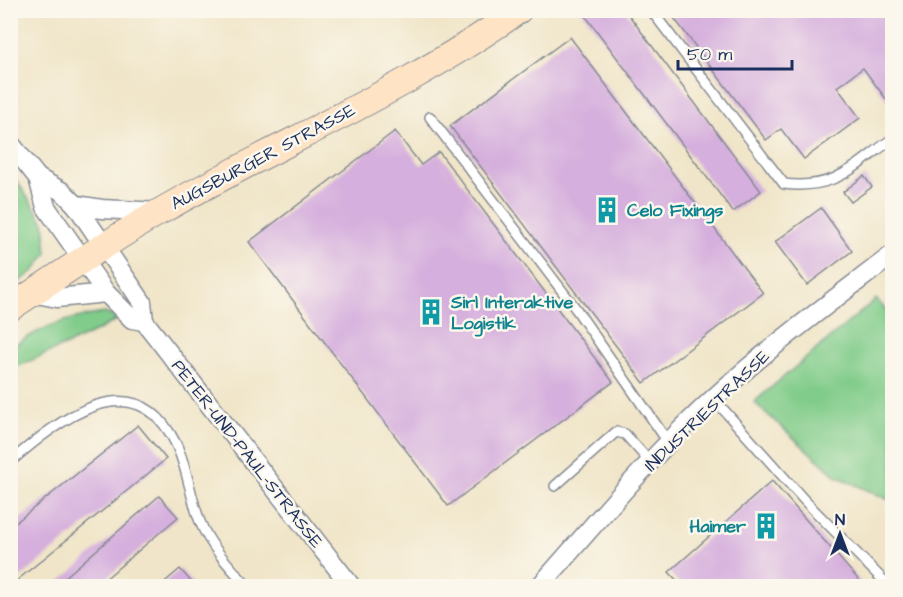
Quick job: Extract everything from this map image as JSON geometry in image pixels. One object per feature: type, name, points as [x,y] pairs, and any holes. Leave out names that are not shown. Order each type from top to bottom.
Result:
[{"type":"main road","name":"AUGSBURGER STRASSE","points":[[10,308],[160,212],[391,89],[485,35],[519,10]]},
{"type":"street","points":[[10,143],[38,178],[63,192],[76,205],[102,209],[160,212]]},
{"type":"street","name":"PETER-UND-PAUL-STRASSE","points":[[38,178],[46,207],[106,293],[132,319],[144,321]]},
{"type":"street","name":"PETER-UND-PAUL-STRASSE","points":[[76,205],[142,302],[144,321],[342,583]]},
{"type":"street","name":"INDUSTRIESTRASSE","points":[[540,586],[668,442],[788,335],[892,255]]},
{"type":"street","points":[[32,293],[57,298],[106,293]]},
{"type":"lane","points":[[651,10],[784,184],[809,187],[836,180],[892,139]]},
{"type":"lane","points":[[430,117],[576,309],[668,442]]},
{"type":"lane","points":[[714,399],[805,501],[889,586]]},
{"type":"lane","points":[[10,462],[52,426],[82,409],[103,402],[123,402],[153,412],[176,443],[200,522],[214,547],[247,586]]},
{"type":"lane","points":[[555,486],[616,432],[625,434],[650,462]]},
{"type":"green space","points":[[10,171],[44,222],[47,253],[35,270],[11,288]]},
{"type":"green space","points":[[876,299],[892,316],[892,501],[836,476],[754,402]]},
{"type":"green space","points":[[105,313],[118,319],[11,370],[11,347],[23,339],[55,324]]},
{"type":"building","points":[[581,10],[625,10],[761,191],[733,212]]},
{"type":"building","points":[[668,10],[892,10],[892,107],[863,68],[837,87],[860,118],[804,159],[781,129],[766,140]]},
{"type":"building","name":"Celo Fixings","points":[[570,37],[763,293],[644,383],[450,126]]},
{"type":"building","name":"Sirl Interaktive Logistik","points":[[395,131],[421,165],[439,152],[613,382],[448,506],[249,242]]},
{"type":"building","points":[[864,176],[872,187],[851,202],[843,192]]},
{"type":"building","points":[[821,208],[852,251],[807,285],[775,242]]},
{"type":"building","points":[[138,425],[166,459],[10,586],[10,527]]},
{"type":"building","name":"Haimer","points":[[772,481],[864,586],[682,586],[669,572]]},
{"type":"building","points":[[159,496],[178,517],[97,586],[55,586]]},
{"type":"building","points":[[180,569],[195,586],[160,586]]},
{"type":"place","name":"Celo Fixings","points":[[607,210]]},
{"type":"place","name":"Sirl Interaktive Logistik","points":[[431,312]]},
{"type":"place","name":"Haimer","points":[[766,526]]}]
